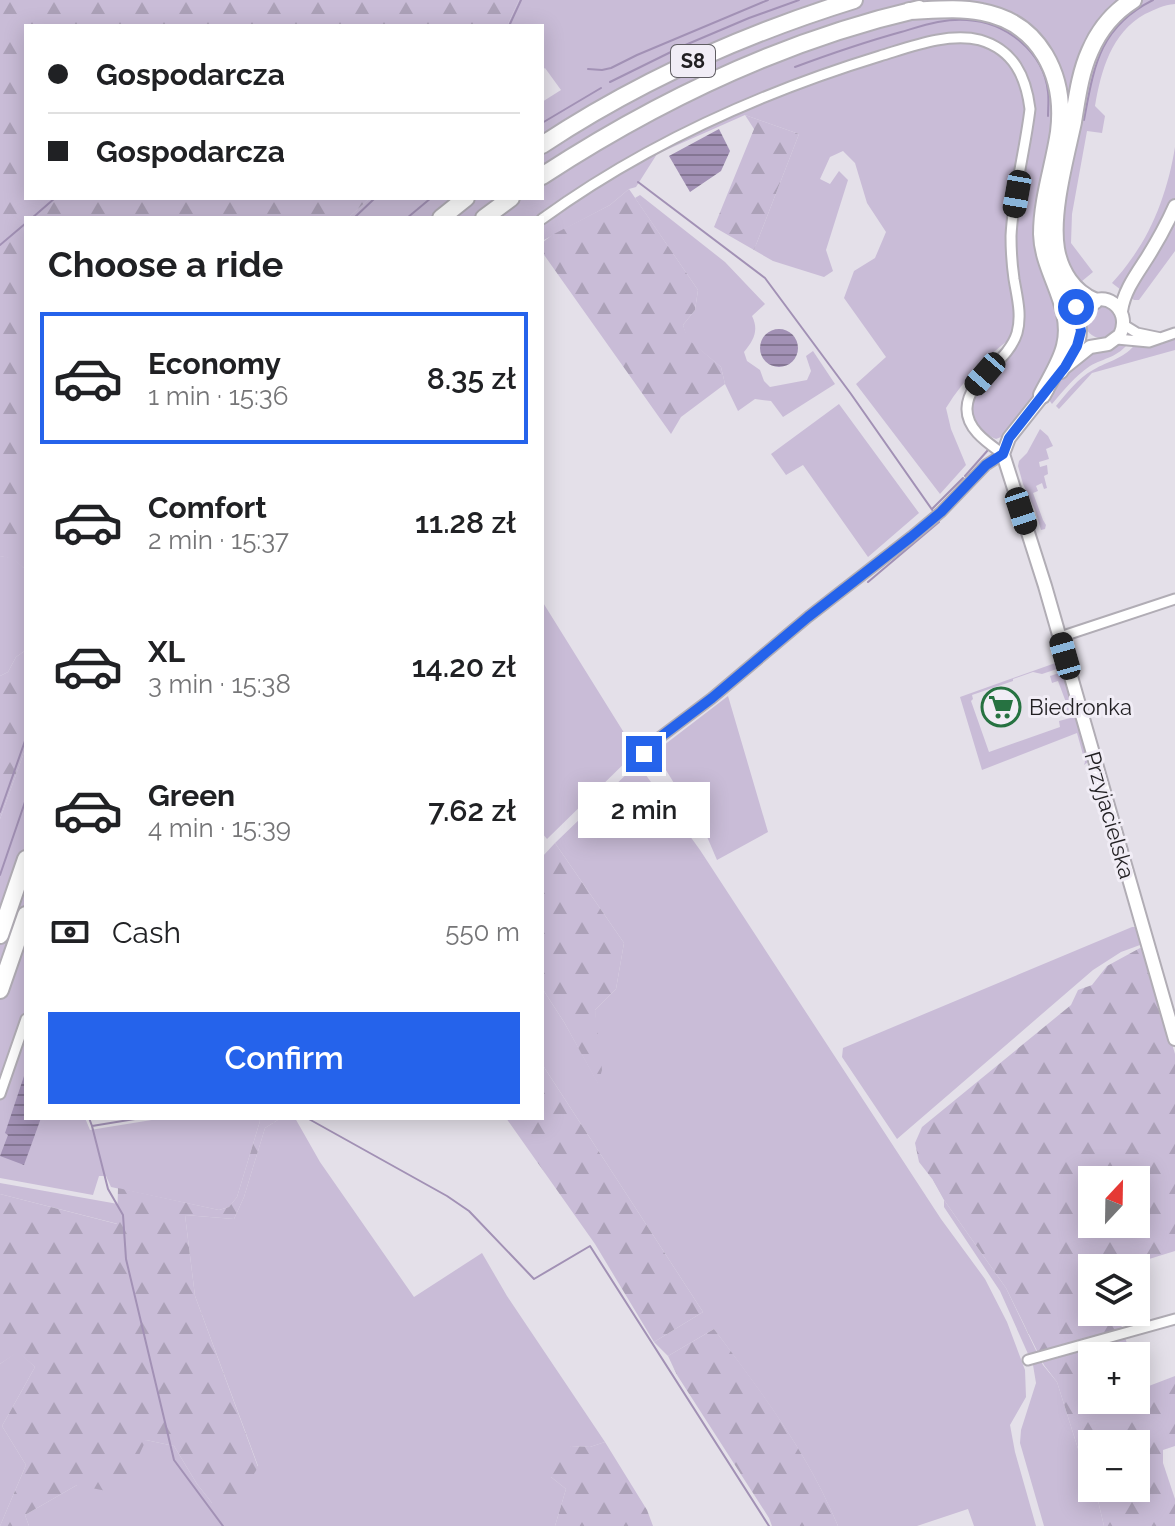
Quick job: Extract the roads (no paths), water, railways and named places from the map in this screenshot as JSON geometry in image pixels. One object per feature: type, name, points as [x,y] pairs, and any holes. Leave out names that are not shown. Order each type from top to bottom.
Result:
[{"type":"highway","name":"S8","points":[[544,144],[597,109],[705,55],[789,21],[854,0]]},
{"type":"highway","name":"S8","points":[[544,175],[642,116],[714,80],[807,42],[956,0]]},
{"type":"highway","points":[[1100,301],[1077,292],[1061,267],[1055,219],[1086,61],[1103,28],[1133,0]]},
{"type":"highway","points":[[909,11],[970,10],[994,14],[1028,34],[1050,62],[1056,78],[1060,124],[1043,215],[1042,241],[1044,255],[1066,314],[1067,332],[1062,356],[1042,395]]},
{"type":"highway","points":[[444,216],[464,200]]},
{"type":"highway","points":[[487,216],[508,200]]},
{"type":"highway","points":[[1055,283],[1074,304],[1080,325]]},
{"type":"highway","points":[[0,935],[24,865]]},
{"type":"highway","points":[[0,990],[24,921]]},
{"type":"street","points":[[544,218],[621,168],[682,134],[803,81],[906,48],[955,38],[980,40],[998,49],[1015,63],[1021,73],[1028,89],[1030,109],[1011,235],[1020,317],[1013,343],[974,387],[967,407],[972,426],[1003,454]]},
{"type":"street","points":[[1065,367],[1090,347],[1117,339],[1124,325],[1121,311],[1123,301],[1175,206]]},
{"type":"street","points":[[644,754],[651,744],[941,512],[986,465],[1003,454],[1009,438],[1065,367],[1077,346],[1084,308],[1100,301],[1134,277]]},
{"type":"street","points":[[1100,301],[1117,306],[1121,311]]},
{"type":"street","points":[[1080,325],[1087,340],[1097,345]]},
{"type":"street","points":[[1124,325],[1137,333],[1161,338]]},
{"type":"street","points":[[1117,339],[1142,343],[1175,333]]},
{"type":"street","name":"Przyjacielska","points":[[1003,454],[1060,637],[1175,1039]]},
{"type":"street","points":[[1060,637],[1175,599]]},
{"type":"street","points":[[0,1094],[24,1025]]},
{"type":"street","points":[[1028,1360],[1175,1319]]},
{"type":"waterway","points":[[510,24],[521,0]]},
{"type":"waterway","points":[[588,69],[611,68],[768,0]]},
{"type":"waterway","points":[[610,82],[683,46],[799,0]]},
{"type":"waterway","points":[[1084,120],[1096,65],[1110,36],[1135,11],[1153,0]]},
{"type":"waterway","points":[[795,67],[934,23],[950,20],[982,22],[1009,33],[1031,52],[1045,78],[1048,116]]},
{"type":"waterway","points":[[544,122],[601,88]]},
{"type":"waterway","points":[[638,182],[765,278],[933,511]]},
{"type":"waterway","points":[[34,216],[53,200]]},
{"type":"waterway","points":[[356,216],[373,200]]},
{"type":"waterway","points":[[409,216],[429,200]]},
{"type":"waterway","points":[[0,245],[24,225]]},
{"type":"waterway","points":[[965,476],[988,450]]},
{"type":"waterway","points":[[933,508],[963,478]]},
{"type":"waterway","points":[[868,582],[939,522]]},
{"type":"waterway","points":[[0,812],[24,744]]},
{"type":"waterway","points":[[0,875],[24,805]]},
{"type":"waterway","points":[[90,1120],[92,1126],[129,1120]]},
{"type":"waterway","points":[[311,1120],[469,1211],[534,1279],[590,1246],[769,1526]]},
{"type":"waterway","points":[[92,1126],[108,1189],[123,1215],[126,1259],[174,1460],[223,1526]]},
{"type":"place","name":"Biedronka","points":[[1001,707]]}]
